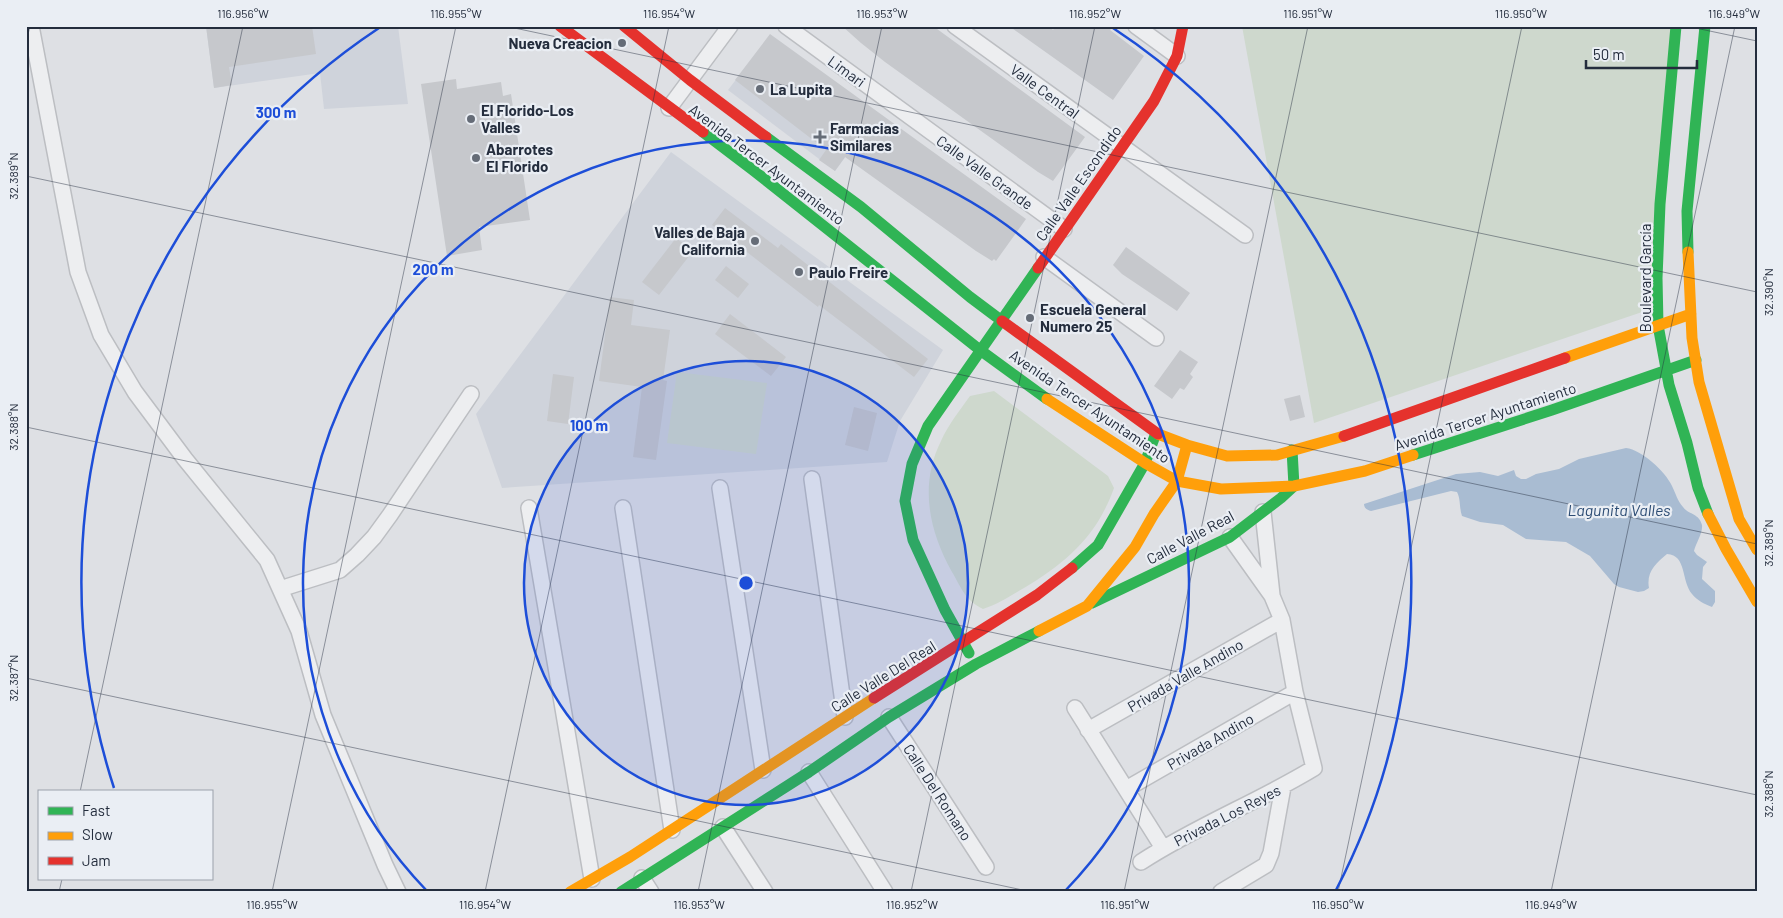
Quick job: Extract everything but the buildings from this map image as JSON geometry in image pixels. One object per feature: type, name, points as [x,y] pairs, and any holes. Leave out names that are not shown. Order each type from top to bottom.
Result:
[{"type":"main road","name":"Avenida Tercer Ayuntamiento","points":[[560,26],[753,170],[980,350],[1042,396],[1145,463],[1177,481],[1221,489],[1294,486],[1365,471],[1552,410],[1696,360]]},
{"type":"main road","name":"Avenida Tercer Ayuntamiento","points":[[624,26],[690,80],[861,208],[970,297],[1156,432],[1187,446],[1227,456],[1276,455],[1350,434],[1691,314]]},
{"type":"main road","name":"Calle Valle Escondido","points":[[976,664],[962,643],[945,610],[913,540],[905,501],[912,464],[928,426],[1154,101],[1177,56],[1183,26]]},
{"type":"main road","name":"Boulevard García","points":[[1676,26],[1665,127],[1658,274],[1658,325],[1665,370],[1700,494],[1724,545],[1757,602]]},
{"type":"main road","points":[[1705,26],[1687,210],[1691,314],[1699,382],[1740,519],[1757,550]]},
{"type":"main road","name":"Calle Valle Del Real","points":[[570,892],[630,857],[1037,595],[1068,572],[1098,545],[1145,463],[1156,432]]},
{"type":"main road","points":[[621,892],[809,772],[889,716],[976,664],[1087,606],[1135,547],[1154,514],[1177,481],[1187,446]]},
{"type":"main road","points":[[1292,450],[1294,486]]},
{"type":"main road","name":"Calle Valle Real","points":[[1087,606],[1230,537],[1294,486]]},
{"type":"street","points":[[31,26],[78,272],[101,335],[135,392],[184,459],[267,560],[299,631],[323,715],[398,892]]},
{"type":"street","points":[[669,108],[730,26]]},
{"type":"street","name":"Limari","points":[[786,26],[907,115]]},
{"type":"street","points":[[1136,26],[1177,56]]},
{"type":"street","name":"Valle Central","points":[[961,30],[1244,235]]},
{"type":"street","name":"Calle Valle Grande","points":[[907,115],[1064,229]]},
{"type":"street","points":[[1044,257],[1156,338]]},
{"type":"street","points":[[280,589],[340,570],[357,555],[374,537],[390,515],[471,394]]},
{"type":"street","points":[[812,479],[845,717]]},
{"type":"street","points":[[720,488],[764,770]]},
{"type":"street","points":[[529,508],[592,879]]},
{"type":"street","points":[[623,508],[672,830]]},
{"type":"street","points":[[1263,512],[1272,596]]},
{"type":"street","points":[[1230,537],[1272,596],[1282,620],[1295,692]]},
{"type":"street","name":"Privada Valle Andino","points":[[1088,730],[1282,620]]},
{"type":"street","name":"Privada Los Reyes","points":[[1141,862],[1162,848],[1283,787],[1314,768],[1295,692]]},
{"type":"street","name":"Privada Andino","points":[[1126,789],[1295,692]]},
{"type":"street","points":[[1075,708],[1162,848]]},
{"type":"street","name":"Calle Del Romano","points":[[889,716],[986,867]]},
{"type":"street","points":[[809,772],[885,892]]},
{"type":"street","points":[[1221,892],[1266,865],[1272,853],[1283,787]]},
{"type":"street","points":[[723,827],[765,892]]},
{"type":"street","points":[[642,878],[651,892]]},
{"type":"shaded area","points":[[206,26],[398,26],[408,104],[324,109],[320,73],[214,88]]},
{"type":"shaded area","points":[[1242,26],[1672,26],[1651,309],[1314,423]]},
{"type":"shaded area","points":[[751,60],[858,140],[835,171],[728,90]]},
{"type":"shaded area","points":[[671,152],[943,350],[900,421],[887,462],[502,488],[476,414]]},
{"type":"shaded area","points":[[677,372],[767,383],[756,454],[667,443]]},
{"type":"shaded area","points":[[994,391],[1108,476],[1114,488],[1099,520],[1078,547],[1053,569],[1024,588],[983,609],[972,602],[965,594],[944,556],[933,524],[929,491],[930,474],[934,458],[951,423],[970,396]]},
{"type":"water","name":"Lagunita Valles","points":[[1626,448],[1646,457],[1659,468],[1669,480],[1683,507],[1701,521],[1701,531],[1694,551],[1707,562],[1703,567],[1702,579],[1715,591],[1715,602],[1712,607],[1701,602],[1692,594],[1686,582],[1681,564],[1673,555],[1667,554],[1656,564],[1650,573],[1649,588],[1638,592],[1614,584],[1590,556],[1566,542],[1526,539],[1503,525],[1480,522],[1462,516],[1457,492],[1451,491],[1371,511],[1366,509],[1364,505],[1456,474],[1480,472],[1498,476],[1514,470],[1516,476],[1526,479],[1536,474],[1559,469],[1579,459]]},
{"type":"traffic: fast","points":[[1676,26],[1660,204],[1657,278],[1658,325],[1669,385],[1687,443],[1698,488],[1708,514]]},
{"type":"traffic: fast","points":[[1688,252],[1687,211],[1705,26]]},
{"type":"traffic: fast","points":[[703,132],[980,350],[1047,399]]},
{"type":"traffic: fast","points":[[766,137],[861,207],[1002,321]]},
{"type":"traffic: fast","points":[[969,653],[945,610],[913,540],[905,501],[912,464],[928,426],[1038,268]]},
{"type":"traffic: fast","points":[[1413,455],[1552,410],[1696,360]]},
{"type":"traffic: fast","points":[[1072,568],[1098,545],[1145,463],[1156,433]]},
{"type":"traffic: fast","points":[[1092,603],[1230,537],[1281,498],[1294,486],[1292,450]]},
{"type":"traffic: fast","points":[[621,892],[809,772],[889,717],[976,664],[1039,631]]},
{"type":"traffic: slow","points":[[1688,252],[1692,338],[1699,382],[1739,519],[1757,550]]},
{"type":"traffic: slow","points":[[1565,358],[1691,314]]},
{"type":"traffic: slow","points":[[1047,399],[1145,463],[1177,481],[1221,489],[1294,486],[1365,471],[1413,455]]},
{"type":"traffic: slow","points":[[1158,434],[1187,445],[1227,456],[1277,455],[1344,436]]},
{"type":"traffic: slow","points":[[1039,631],[1087,606],[1135,547],[1154,514],[1177,481],[1187,445]]},
{"type":"traffic: slow","points":[[1708,514],[1757,602]]},
{"type":"traffic: slow","points":[[570,892],[630,857],[874,698]]},
{"type":"traffic: jam","points":[[560,26],[703,132]]},
{"type":"traffic: jam","points":[[624,26],[690,80],[766,137]]},
{"type":"traffic: jam","points":[[1038,268],[1154,101],[1177,56],[1183,26]]},
{"type":"traffic: jam","points":[[1002,321],[1158,434]]},
{"type":"traffic: jam","points":[[1344,436],[1565,358]]},
{"type":"traffic: jam","points":[[874,698],[1037,595],[1072,568]]},
{"type":"place","name":"Nueva Creacion","points":[[622,43]]},
{"type":"place","name":"La Lupita","points":[[760,89]]},
{"type":"place","name":"El Florido-Los Valles","points":[[471,119]]},
{"type":"place","name":"Farmacias Similares","points":[[820,137]]},
{"type":"place","name":"Abarrotes El Florido","points":[[476,158]]},
{"type":"place","name":"Valles de Baja California","points":[[755,241]]},
{"type":"place","name":"Paulo Freire","points":[[799,272]]},
{"type":"place","name":"Escuela General Numero 25","points":[[1030,318]]}]
